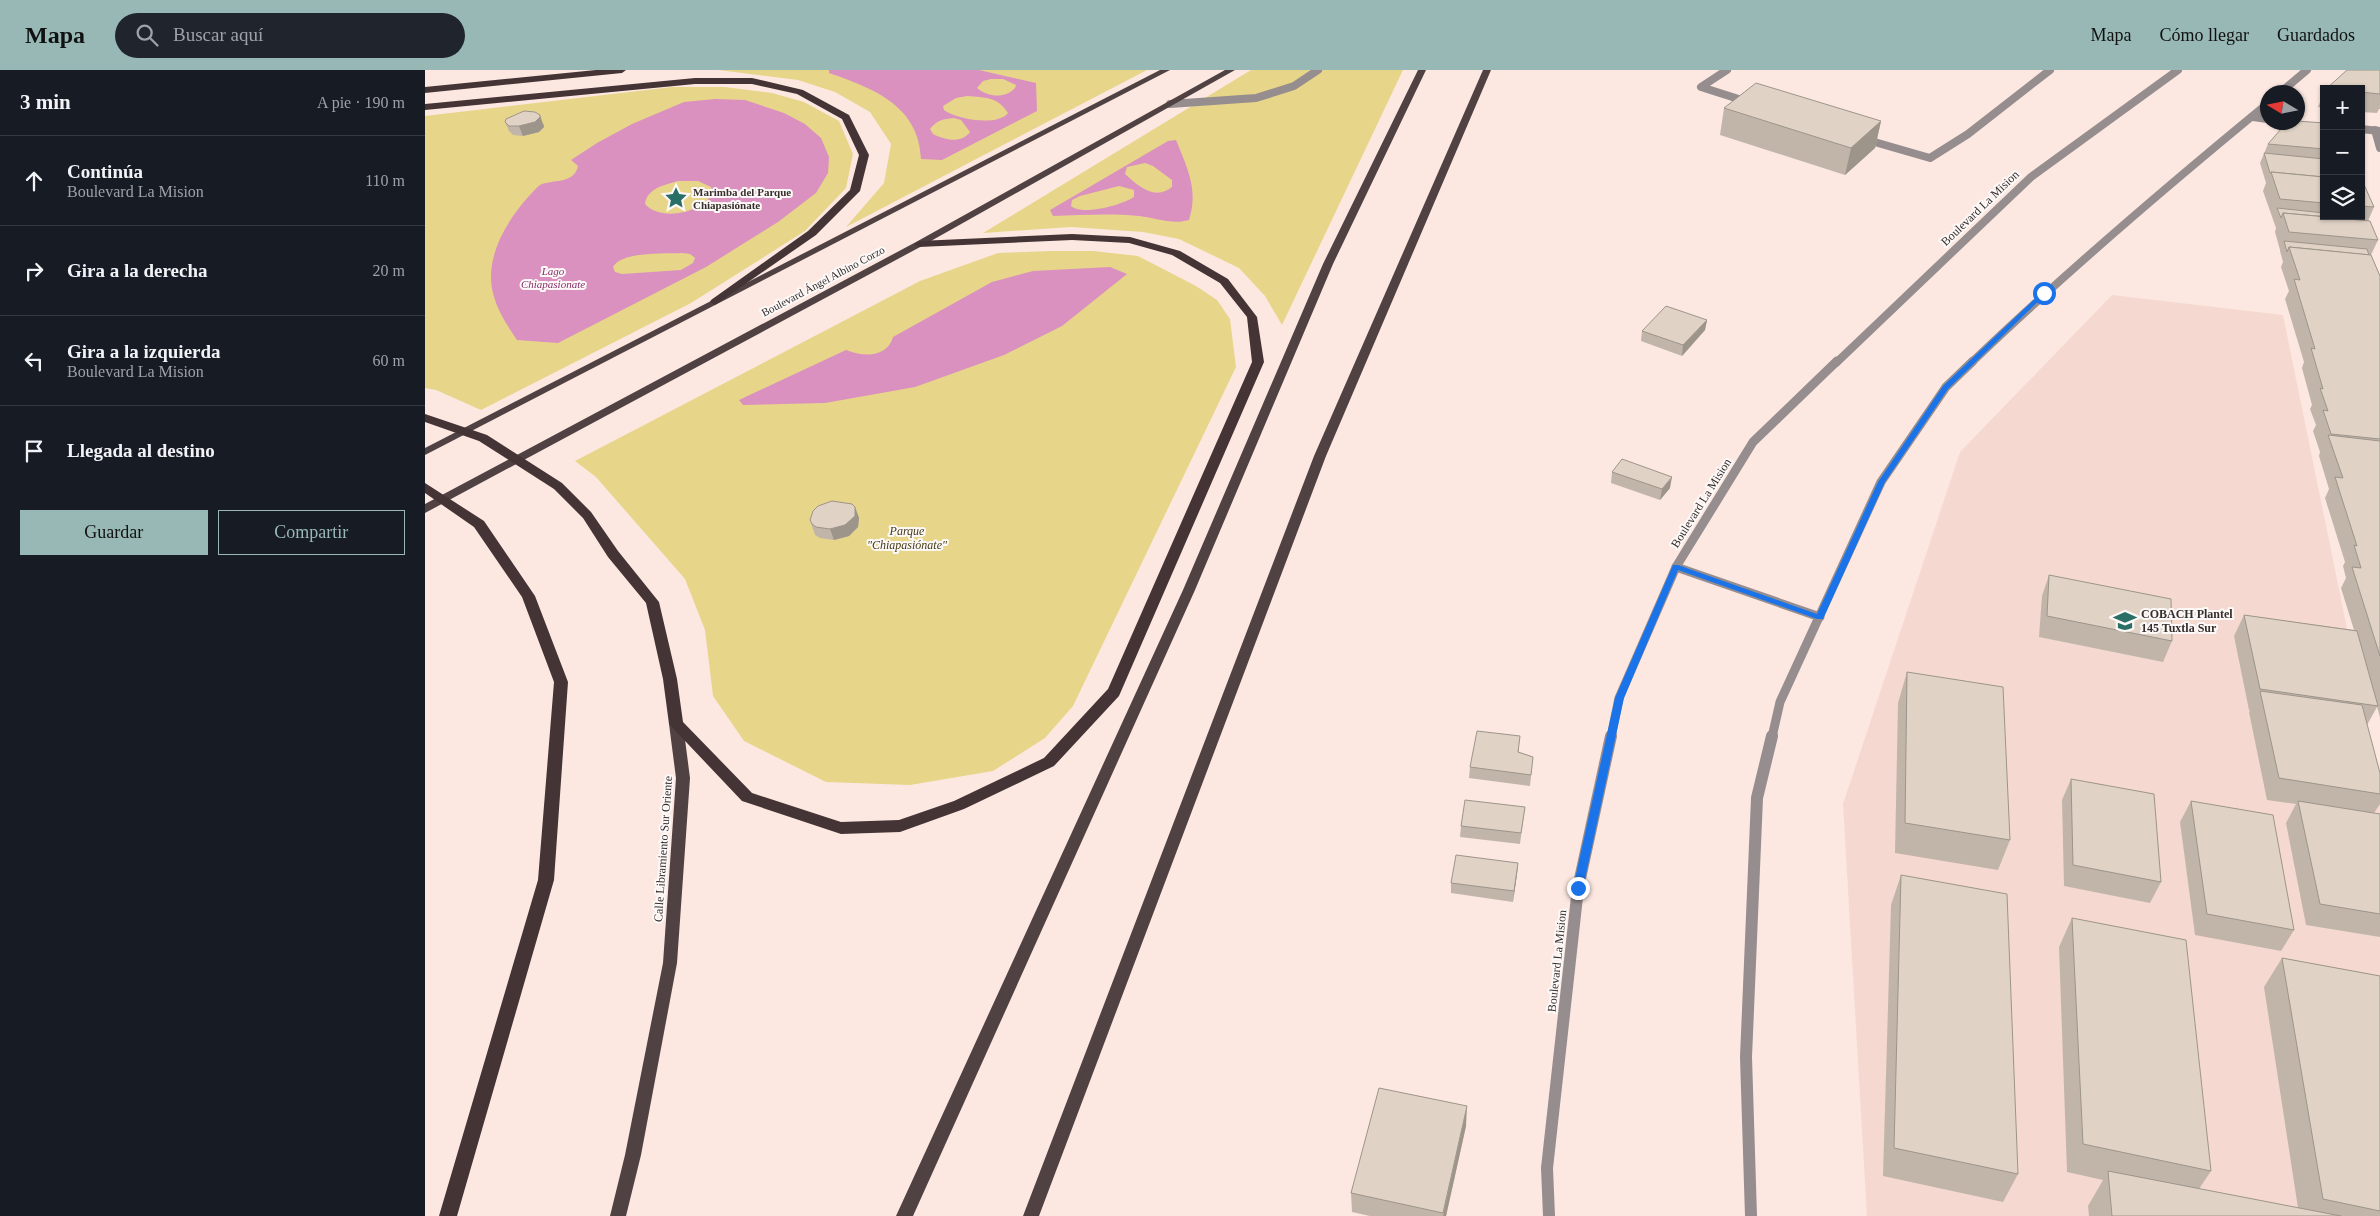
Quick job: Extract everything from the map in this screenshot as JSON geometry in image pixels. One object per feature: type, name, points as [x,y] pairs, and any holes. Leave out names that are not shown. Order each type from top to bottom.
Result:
[{"type":"highway","points":[[425,90],[622,70]]},
{"type":"highway","points":[[425,107],[695,81],[752,81],[799,92],[846,117],[863,155],[855,191],[812,233],[715,302]]},
{"type":"highway","points":[[676,724],[747,797],[841,828],[900,826],[959,805],[1049,762],[1114,692],[1257,362],[1252,317],[1224,282],[1176,253],[1130,240],[1072,237],[919,244]]},
{"type":"highway","name":"Calle Libramiento Sur Oriente","points":[[425,418],[483,438],[558,486],[587,515],[613,554],[652,602],[670,679],[676,724]]},
{"type":"highway","points":[[425,487],[479,524],[528,596],[561,682],[546,880],[448,1216]]},
{"type":"main road","points":[[425,452],[1166,70]]},
{"type":"main road","name":"Boulevard Ángel Albino Corzo","points":[[425,509],[919,244],[1231,70]]},
{"type":"main road","points":[[905,1216],[1189,590],[1328,264],[1422,70]]},
{"type":"main road","points":[[1031,1216],[1320,456],[1487,70]]},
{"type":"main road","name":"Calle Libramiento Sur Oriente","points":[[618,1216],[633,1155],[670,963],[683,778],[676,724]]},
{"type":"street","points":[[1170,104],[1255,98],[1294,86],[1318,70]]},
{"type":"street","points":[[1727,70],[1701,87],[1757,105]]},
{"type":"street","points":[[1858,138],[1930,158],[1968,134],[2050,70]]},
{"type":"street","name":"Boulevard La Mision","points":[[1549,1216],[1547,1168],[1578,888],[1619,698],[1676,567],[1753,442],[2031,177],[2178,70]]},
{"type":"street","points":[[2289,85],[2307,70]]},
{"type":"street","points":[[1751,1216],[1745,1057],[1757,798],[1780,702],[1881,482],[1946,387],[2044,293],[2137,211],[2260,110]]},
{"type":"street","points":[[2253,117],[2260,118]]},
{"type":"street","points":[[2377,131],[2380,148]]},
{"type":"street","points":[[1676,567],[1820,617]]},
{"type":"shaded area","name":"COBACH Plantel 145 Tuxtla Sur","points":[[2112,295],[2283,315],[2380,790],[2380,1216],[1867,1216],[1843,804],[1960,452]]},
{"type":"green space","points":[[718,70],[1147,70],[846,227],[884,183],[891,144],[870,112],[835,92],[798,80]]},
{"type":"green space","points":[[1251,70],[1403,70],[1282,325],[1265,296],[1239,268],[1179,239],[1143,232],[1071,227],[983,233]]},
{"type":"green space","points":[[672,87],[725,87],[772,93],[804,102],[839,121],[853,154],[846,188],[805,231],[691,303],[481,410],[436,390],[425,388],[425,116]]},
{"type":"green space","name":"Parque \"Chiapasiónate\"","points":[[1093,251],[1138,256],[1196,286],[1217,300],[1230,319],[1236,367],[1073,706],[1045,738],[993,771],[910,785],[826,782],[744,741],[713,696],[705,630],[685,579],[596,477],[575,461],[920,281],[998,253]]},
{"type":"water","points":[[829,70],[979,70],[1036,83],[1037,111],[942,160],[921,159],[918,140],[912,125],[902,112],[890,101],[876,93],[829,73]],"holes":[[[1003,79],[1016,85],[1011,92],[996,96],[977,88],[983,81]],[[967,96],[991,99],[1000,103],[1008,113],[995,120],[967,119],[944,110],[943,106],[956,98]],[[954,118],[961,120],[970,132],[962,138],[953,140],[933,134],[930,129],[941,120]]]},
{"type":"water","name":"Lago Chiapasionate","points":[[715,99],[745,100],[784,113],[805,124],[821,138],[829,157],[828,173],[816,193],[778,222],[706,267],[558,343],[517,340],[497,305],[491,280],[492,266],[499,240],[513,216],[540,185],[567,179],[572,176],[578,166],[571,160],[632,124],[684,102]],"holes":[[[678,181],[698,181],[711,187],[713,192],[701,205],[681,213],[661,213],[652,210],[645,204],[649,194],[653,191]],[[690,254],[695,258],[693,263],[681,270],[622,274],[615,272],[613,267],[625,258],[634,256]]]},
{"type":"water","points":[[1176,140],[1190,179],[1193,199],[1189,220],[1170,221],[1139,216],[1096,214],[1053,216],[1050,210],[1168,141]],"holes":[[[1145,163],[1153,166],[1172,180],[1172,187],[1159,193],[1153,192],[1141,187],[1125,174],[1127,167]],[[1119,186],[1134,190],[1134,197],[1112,206],[1093,210],[1076,209],[1071,206],[1072,200],[1080,196]]]},
{"type":"water","points":[[1110,267],[1127,274],[1062,326],[1004,355],[915,387],[825,403],[743,405],[739,400],[846,350],[860,354],[880,352],[886,349],[893,337],[992,282],[1033,271]]},
{"type":"building","points":[[2347,70],[2380,70],[2380,94],[2365,92],[2365,85],[2330,85]]},
{"type":"building","points":[[1756,83],[1881,121],[1851,148],[1724,108]]},
{"type":"building","points":[[524,111],[535,112],[540,117],[535,122],[519,126],[509,126],[505,122],[506,119]]},
{"type":"building","points":[[2305,122],[2320,123],[2320,149],[2268,144],[2280,130],[2305,130]]},
{"type":"building","points":[[2264,153],[2320,159],[2320,177],[2270,173]]},
{"type":"building","points":[[2271,172],[2320,177],[2320,203],[2280,199]]},
{"type":"building","points":[[2365,187],[2374,207],[2365,206]]},
{"type":"building","points":[[2277,208],[2320,213],[2320,216],[2283,213],[2281,218]]},
{"type":"building","points":[[2283,213],[2320,216],[2320,220],[2370,221],[2378,240],[2289,232]]},
{"type":"building","points":[[2284,241],[2367,249],[2369,255],[2289,247],[2287,252]]},
{"type":"building","points":[[2289,247],[2371,255],[2380,276],[2380,439],[2331,434],[2323,410],[2328,411],[2320,388],[2323,389],[2311,348],[2315,349],[2294,279],[2300,280]]},
{"type":"building","points":[[1666,306],[1707,320],[1683,345],[1642,331]]},
{"type":"building","points":[[2328,435],[2380,441],[2380,656],[2352,567],[2361,568],[2354,545],[2357,546],[2335,477],[2343,478]]},
{"type":"building","points":[[1622,459],[1672,477],[1662,489],[1612,472]]},
{"type":"building","points":[[832,501],[852,504],[855,507],[855,516],[845,525],[830,529],[816,527],[810,520],[813,511],[818,506]]},
{"type":"building","points":[[2049,575],[2171,599],[2172,641],[2047,616]]},
{"type":"building","points":[[2244,615],[2357,631],[2378,706],[2260,689]]},
{"type":"building","points":[[1907,672],[2003,687],[2010,840],[1905,823]]},
{"type":"building","points":[[2260,691],[2362,705],[2380,773],[2380,794],[2279,778]]},
{"type":"building","points":[[1477,731],[1520,736],[1518,752],[1533,757],[1531,775],[1470,767]]},
{"type":"building","points":[[2071,779],[2154,794],[2161,882],[2073,865]]},
{"type":"building","points":[[1465,800],[1525,807],[1521,833],[1461,826]]},
{"type":"building","points":[[2191,801],[2273,815],[2294,930],[2207,914]]},
{"type":"building","points":[[2298,801],[2380,814],[2380,914],[2320,904]]},
{"type":"building","points":[[1456,855],[1518,863],[1514,891],[1451,883]]},
{"type":"building","points":[[1901,875],[2007,894],[2018,1174],[1894,1148]]},
{"type":"building","points":[[2072,918],[2186,940],[2211,1171],[2083,1144]]},
{"type":"building","points":[[2282,958],[2380,976],[2380,1211],[2323,1199]]},
{"type":"building","points":[[1379,1088],[1467,1106],[1443,1213],[1351,1193]]},
{"type":"building","points":[[2108,1171],[2341,1216],[2112,1216]]},
{"type":"place","name":"Marimba del Parque Chiapasiónate","points":[[676,198]]},
{"type":"place","name":"COBACH Plantel 145 Tuxtla Sur","points":[[2125,621]]},
{"type":"route","points":[[1578,888],[1619,698],[1676,567],[1820,617],[1881,482],[1946,387],[2044,293]]}]
